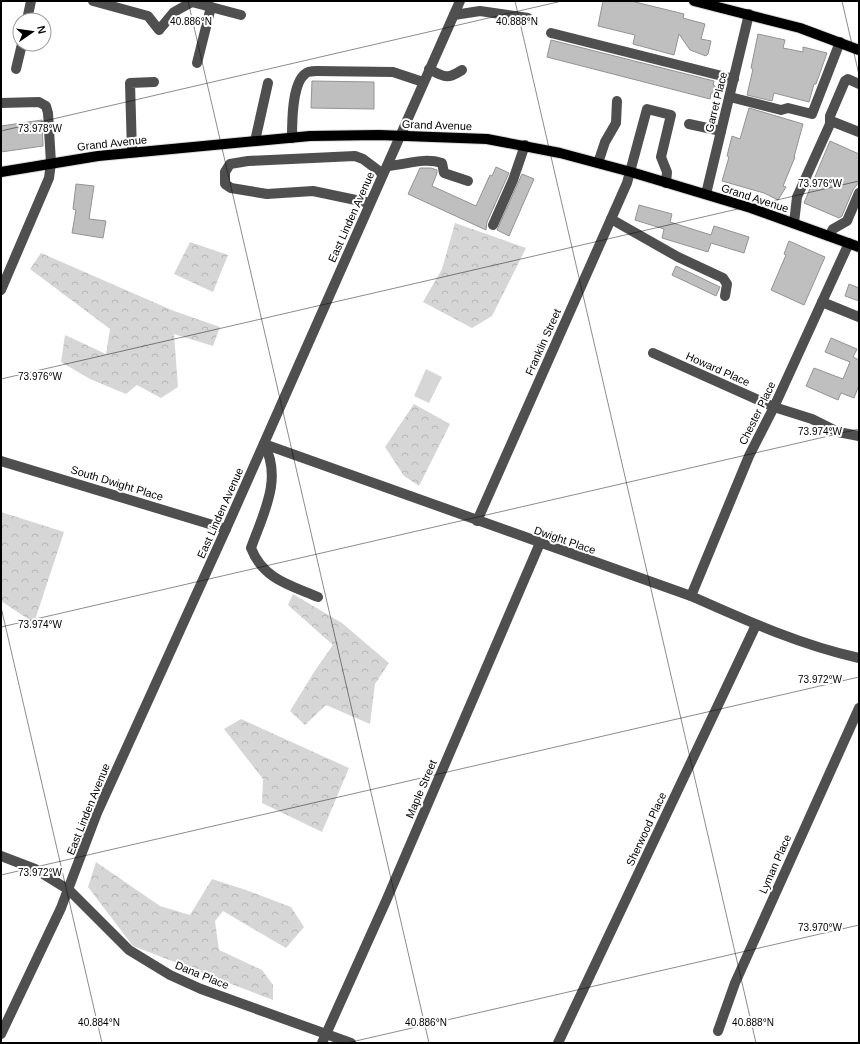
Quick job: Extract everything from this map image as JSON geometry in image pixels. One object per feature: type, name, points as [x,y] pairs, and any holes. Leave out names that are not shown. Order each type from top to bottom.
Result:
[{"type":"main road","points":[[694,1],[800,28],[859,50]]},
{"type":"main road","name":"Grand Avenue","points":[[1,172],[51,163],[132,152],[292,138],[345,135],[400,135],[487,139],[525,146],[631,172],[706,194],[794,223],[859,247]]},
{"type":"street","points":[[29,12],[31,1]]},
{"type":"street","points":[[93,1],[148,16],[159,30],[174,12],[192,2],[241,15]]},
{"type":"street","name":"East Linden Avenue","points":[[1,1034],[69,890],[97,813],[264,444],[460,1]]},
{"type":"street","points":[[197,63],[211,7]]},
{"type":"street","points":[[454,15],[480,11],[528,18]]},
{"type":"street","name":"Garret Place","points":[[706,194],[749,14]]},
{"type":"street","points":[[551,33],[734,79]]},
{"type":"street","points":[[730,97],[781,110],[788,108],[812,114],[840,42]]},
{"type":"street","points":[[16,69],[20,52]]},
{"type":"street","points":[[429,69],[444,77],[452,77],[462,70]]},
{"type":"street","points":[[292,138],[292,115],[296,92],[301,79],[308,72],[393,72],[424,82]]},
{"type":"street","points":[[794,223],[797,197],[830,121],[830,116],[846,79],[859,84]]},
{"type":"street","points":[[132,152],[130,84],[154,82]]},
{"type":"street","points":[[256,141],[268,83]]},
{"type":"street","points":[[598,163],[605,142],[616,123],[617,101]]},
{"type":"street","points":[[1,103],[34,102],[46,106],[48,114],[51,163],[49,178],[1,290]]},
{"type":"street","name":"Franklin Street","points":[[477,521],[631,172],[647,109],[671,115],[661,157],[667,172],[666,183]]},
{"type":"street","points":[[830,121],[859,132]]},
{"type":"street","points":[[689,124],[721,131]]},
{"type":"street","points":[[493,226],[513,180],[525,146]]},
{"type":"street","points":[[370,203],[314,191],[267,194],[231,188],[225,184],[225,172],[230,164],[248,161],[355,156],[385,170],[424,160],[433,160],[442,163],[444,173],[468,181]]},
{"type":"street","points":[[830,236],[833,229],[847,221],[859,193]]},
{"type":"street","points":[[611,219],[678,257],[723,278],[727,284],[725,296]]},
{"type":"street","name":"Chester Place","points":[[691,596],[749,456],[774,407],[849,243]]},
{"type":"street","points":[[822,302],[859,317]]},
{"type":"street","name":"Howard Place","points":[[653,353],[774,407],[812,419],[838,432],[859,436]]},
{"type":"street","points":[[264,444],[270,455],[271,494],[252,548],[257,562],[272,577],[318,597]]},
{"type":"street","name":"Dwight Place","points":[[264,444],[540,544],[691,596],[756,625],[821,648],[859,658]]},
{"type":"street","name":"South Dwight Place","points":[[1,460],[226,529]]},
{"type":"street","name":"Maple Street","points":[[324,1038],[386,901],[540,544]]},
{"type":"street","name":"Sherwood Place","points":[[558,1043],[756,625]]},
{"type":"street","name":"Lyman Place","points":[[718,1032],[735,984],[859,708]]},
{"type":"street","name":"Dana Place","points":[[1,856],[29,866],[69,890],[129,950],[159,969],[201,989],[324,1038],[351,1043]]},
{"type":"green space","points":[[455,223],[526,248],[492,316],[472,328],[423,302],[442,269]]},
{"type":"green space","points":[[190,242],[228,255],[213,292],[174,274]]},
{"type":"green space","points":[[41,253],[174,311],[220,327],[213,346],[174,334],[178,387],[161,398],[137,385],[126,394],[90,379],[61,362],[65,335],[106,354],[110,329],[30,269]]},
{"type":"green space","points":[[426,369],[442,377],[429,403],[414,396]]},
{"type":"green space","points":[[414,404],[450,424],[419,486],[404,476],[385,447]]},
{"type":"green space","points":[[1,512],[64,532],[34,623],[1,601]]},
{"type":"green space","points":[[293,594],[342,623],[389,663],[375,684],[370,724],[326,705],[305,725],[290,711],[333,645],[288,605]]},
{"type":"green space","points":[[241,719],[349,768],[322,832],[262,803],[263,779],[224,729]]},
{"type":"green space","points":[[96,862],[160,906],[190,915],[212,879],[291,907],[304,927],[286,948],[223,911],[215,921],[219,950],[262,970],[273,985],[273,1000],[133,946],[88,887]]},
{"type":"building","points":[[603,1],[631,1],[684,14],[683,18],[705,24],[701,39],[711,41],[708,54],[706,56],[690,50],[679,34],[674,55],[633,44],[635,35],[598,26]]},
{"type":"building","points":[[758,34],[785,40],[783,48],[803,52],[803,47],[827,53],[816,84],[814,84],[809,102],[774,93],[772,101],[747,95],[753,69],[751,68]]},
{"type":"building","points":[[551,40],[714,81],[714,93],[711,93],[710,99],[547,57]]},
{"type":"building","points":[[312,81],[374,82],[374,109],[311,108]]},
{"type":"building","points":[[749,108],[803,124],[795,157],[783,186],[786,187],[778,200],[764,193],[722,181],[729,157],[727,156],[732,136],[740,139]]},
{"type":"building","points":[[42,120],[43,146],[1,152],[1,126]]},
{"type":"building","points":[[830,141],[859,154],[859,182],[853,190],[842,216],[839,218],[804,203]]},
{"type":"building","points":[[496,167],[509,173],[487,222],[486,230],[408,194],[420,168],[431,168],[437,170],[432,186],[476,206],[490,175],[492,176]]},
{"type":"building","points":[[522,174],[534,179],[509,236],[497,230]]},
{"type":"building","points":[[76,184],[94,186],[89,219],[106,221],[103,238],[72,233],[76,210],[73,209]]},
{"type":"building","points":[[639,205],[672,214],[670,222],[711,235],[714,226],[749,237],[744,253],[711,243],[708,252],[662,238],[664,229],[635,220]]},
{"type":"building","points":[[789,241],[825,257],[804,305],[771,290],[786,255],[784,254]]},
{"type":"building","points":[[676,266],[720,287],[716,296],[672,275]]},
{"type":"building","points":[[849,284],[859,288],[859,301],[845,296]]},
{"type":"building","points":[[831,338],[857,349],[853,357],[859,360],[859,385],[854,398],[841,393],[838,400],[806,386],[814,368],[843,379],[850,362],[825,352]]}]
